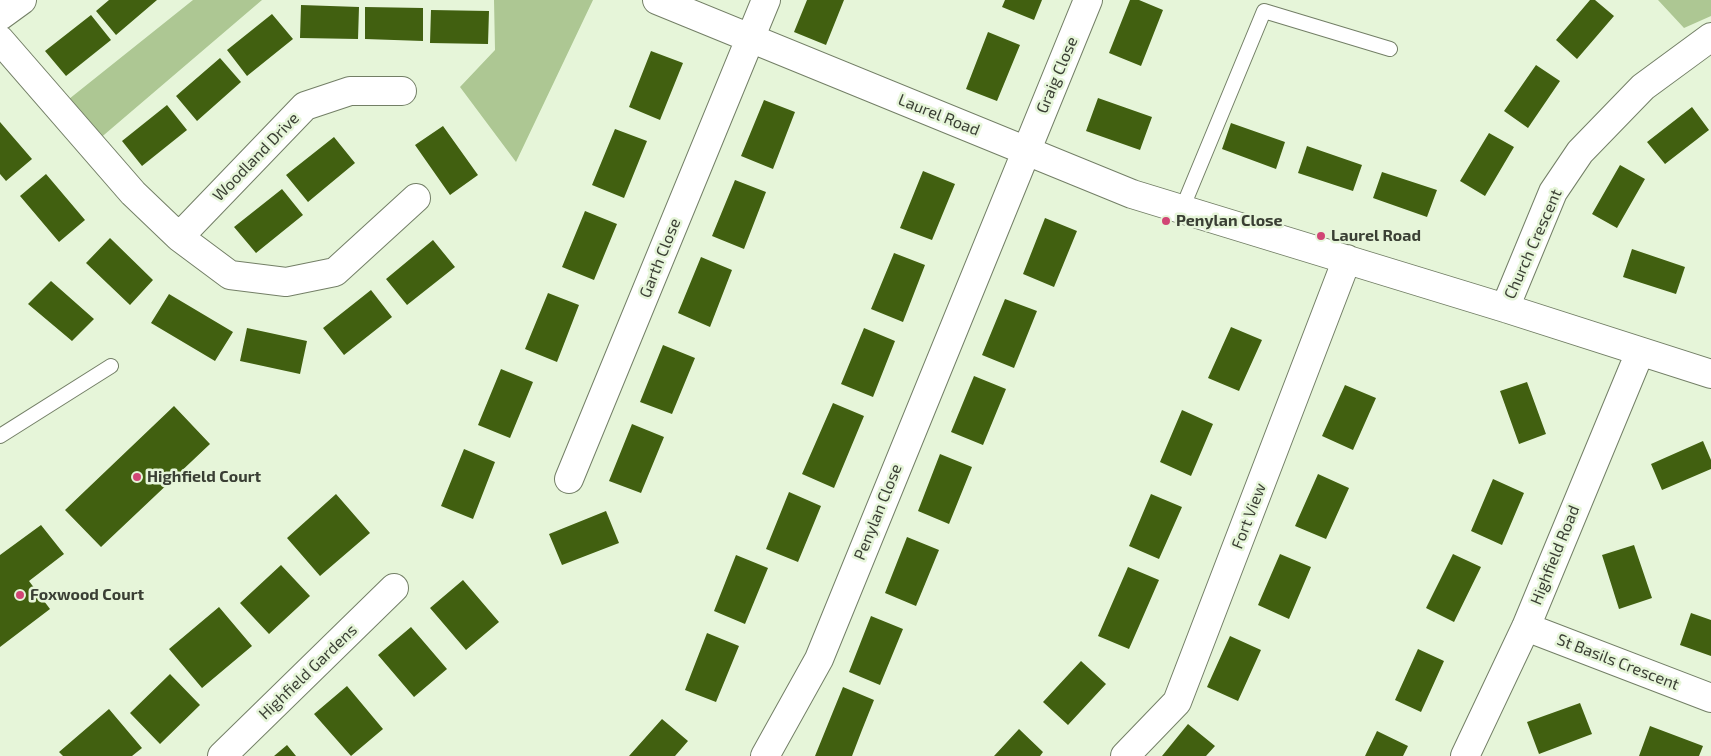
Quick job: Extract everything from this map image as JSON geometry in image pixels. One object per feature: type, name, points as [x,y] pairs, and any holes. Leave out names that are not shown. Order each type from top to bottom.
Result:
[{"type":"street","points":[[0,16],[22,0]]},
{"type":"street","name":"Laurel Road","points":[[656,0],[1132,194],[1505,308],[1711,374]]},
{"type":"street","name":"Garth Close","points":[[569,478],[766,0]]},
{"type":"street","name":"Graig Close","points":[[1025,151],[1088,0]]},
{"type":"street","name":"Church Crescent","points":[[1505,308],[1553,192],[1580,152],[1643,87],[1711,37]]},
{"type":"street","points":[[0,40],[133,193],[179,237],[230,275],[286,282],[335,272],[416,198]]},
{"type":"street","name":"Woodland Drive","points":[[179,237],[305,106],[350,91],[402,91]]},
{"type":"street","name":"Penylan Close","points":[[765,756],[819,659],[1025,151]]},
{"type":"street","name":"Fort View","points":[[1126,756],[1177,702],[1347,259]]},
{"type":"street","name":"Highfield Road","points":[[1465,756],[1526,627],[1640,352]]},
{"type":"street","name":"Highfield Gardens","points":[[222,756],[394,588]]},
{"type":"street","name":"St Basils Crescent","points":[[1526,627],[1711,698]]},
{"type":"lane","points":[[1182,209],[1264,10],[1390,49]]},
{"type":"lane","points":[[0,436],[111,366]]},
{"type":"green space","points":[[193,0],[262,0],[91,146],[59,107]]},
{"type":"green space","points":[[494,0],[593,0],[516,162],[460,87],[495,50]]},
{"type":"green space","points":[[1658,0],[1711,0],[1711,16],[1684,28]]},
{"type":"building","points":[[109,0],[157,0],[116,35],[96,11]]},
{"type":"building","points":[[807,0],[844,0],[826,45],[794,32]]},
{"type":"building","points":[[1005,0],[1042,0],[1034,20],[1002,7]]},
{"type":"building","points":[[1130,0],[1139,0],[1163,10],[1141,66],[1109,53]]},
{"type":"building","points":[[1590,0],[1595,0],[1614,16],[1577,59],[1556,40]]},
{"type":"building","points":[[301,5],[359,7],[358,39],[300,38]]},
{"type":"building","points":[[365,7],[423,8],[423,41],[365,39]]},
{"type":"building","points":[[431,10],[489,11],[488,44],[430,43]]},
{"type":"building","points":[[272,14],[293,39],[247,76],[227,50]]},
{"type":"building","points":[[91,15],[111,40],[66,76],[45,51]]},
{"type":"building","points":[[988,32],[1020,45],[997,101],[966,89]]},
{"type":"building","points":[[651,51],[683,63],[660,120],[629,107]]},
{"type":"building","points":[[220,58],[241,82],[197,121],[176,96]]},
{"type":"building","points":[[1536,65],[1560,81],[1528,128],[1504,111]]},
{"type":"building","points":[[1098,98],[1152,117],[1140,150],[1086,131]]},
{"type":"building","points":[[764,100],[795,112],[773,169],[741,156]]},
{"type":"building","points":[[167,105],[187,130],[142,166],[122,141]]},
{"type":"building","points":[[1692,107],[1709,130],[1665,164],[1647,142]]},
{"type":"building","points":[[0,122],[32,159],[6,181],[0,174]]},
{"type":"building","points":[[1231,123],[1285,142],[1276,169],[1222,149]]},
{"type":"building","points":[[443,126],[478,175],[450,195],[415,145]]},
{"type":"building","points":[[615,129],[647,141],[624,198],[592,185]]},
{"type":"building","points":[[1489,133],[1514,147],[1485,196],[1460,181]]},
{"type":"building","points":[[334,137],[355,163],[308,202],[286,175]]},
{"type":"building","points":[[1307,146],[1362,165],[1353,191],[1298,173]]},
{"type":"building","points":[[1620,165],[1645,179],[1617,228],[1592,214]]},
{"type":"building","points":[[923,171],[955,184],[932,240],[900,228]]},
{"type":"building","points":[[1382,172],[1437,190],[1427,217],[1373,198]]},
{"type":"building","points":[[46,174],[85,220],[59,242],[20,196]]},
{"type":"building","points":[[735,180],[766,192],[744,249],[712,236]]},
{"type":"building","points":[[282,189],[303,215],[256,253],[234,227]]},
{"type":"building","points":[[585,211],[617,224],[594,280],[562,267]]},
{"type":"building","points":[[1045,218],[1077,231],[1054,287],[1023,274]]},
{"type":"building","points":[[110,238],[153,280],[130,305],[86,263]]},
{"type":"building","points":[[433,240],[455,267],[407,305],[386,279]]},
{"type":"building","points":[[1632,249],[1685,267],[1676,294],[1623,277]]},
{"type":"building","points":[[894,253],[925,265],[903,322],[871,309]]},
{"type":"building","points":[[701,257],[732,270],[710,327],[678,313]]},
{"type":"building","points":[[51,281],[94,319],[72,341],[28,304]]},
{"type":"building","points":[[371,290],[392,317],[344,355],[323,328]]},
{"type":"building","points":[[548,293],[579,305],[557,362],[525,349]]},
{"type":"building","points":[[169,294],[233,332],[215,361],[151,323]]},
{"type":"building","points":[[1005,299],[1037,311],[1014,368],[982,355]]},
{"type":"building","points":[[1231,327],[1262,340],[1239,391],[1208,378]]},
{"type":"building","points":[[247,328],[307,341],[300,374],[240,361]]},
{"type":"building","points":[[864,328],[895,341],[873,397],[841,384]]},
{"type":"building","points":[[663,345],[695,358],[672,414],[640,402]]},
{"type":"building","points":[[501,369],[533,382],[510,438],[478,425]]},
{"type":"building","points":[[974,376],[1006,389],[983,445],[951,432]]},
{"type":"building","points":[[1527,382],[1546,434],[1519,444],[1500,391]]},
{"type":"building","points":[[1345,385],[1376,398],[1353,450],[1322,436]]},
{"type":"building","points":[[833,403],[864,416],[834,488],[802,474]]},
{"type":"building","name":"Highfield Court","points":[[174,406],[210,444],[101,547],[65,510]]},
{"type":"building","points":[[1182,410],[1213,424],[1191,476],[1160,462]]},
{"type":"building","points":[[632,424],[664,437],[641,493],[609,481]]},
{"type":"building","points":[[1703,441],[1711,460],[1711,469],[1662,490],[1651,464]]},
{"type":"building","points":[[464,449],[495,462],[473,519],[441,506]]},
{"type":"building","points":[[940,454],[972,467],[949,524],[918,511]]},
{"type":"building","points":[[1318,474],[1349,488],[1326,539],[1295,526]]},
{"type":"building","points":[[1493,479],[1524,493],[1502,545],[1471,531]]},
{"type":"building","points":[[789,492],[821,506],[798,562],[766,549]]},
{"type":"building","points":[[336,494],[370,533],[320,576],[287,538]]},
{"type":"building","points":[[1151,494],[1182,507],[1159,559],[1129,546]]},
{"type":"building","points":[[606,511],[619,543],[562,565],[549,534]]},
{"type":"building","name":"Foxwood Court","points":[[41,525],[64,554],[29,581],[50,609],[0,647],[0,555]]},
{"type":"building","points":[[907,537],[939,550],[916,606],[885,593]]},
{"type":"building","points":[[1634,545],[1652,598],[1619,609],[1602,555]]},
{"type":"building","points":[[1280,554],[1311,567],[1289,619],[1258,605]]},
{"type":"building","points":[[1453,554],[1481,567],[1454,622],[1426,608]]},
{"type":"building","points":[[736,555],[768,568],[745,624],[714,611]]},
{"type":"building","points":[[281,565],[310,596],[269,634],[240,603]]},
{"type":"building","points":[[1128,567],[1159,580],[1129,649],[1098,636]]},
{"type":"building","points":[[463,580],[499,622],[466,650],[430,608]]},
{"type":"building","points":[[219,607],[252,646],[202,688],[169,649]]},
{"type":"building","points":[[1691,613],[1711,620],[1711,656],[1680,645]]},
{"type":"building","points":[[871,616],[903,629],[880,685],[849,672]]},
{"type":"building","points":[[411,627],[447,669],[414,697],[378,655]]},
{"type":"building","points":[[707,633],[739,646],[716,702],[685,690]]},
{"type":"building","points":[[1230,636],[1261,650],[1238,701],[1207,687]]},
{"type":"building","points":[[1418,649],[1444,661],[1421,712],[1395,700]]},
{"type":"building","points":[[1081,661],[1106,684],[1068,725],[1043,702]]},
{"type":"building","points":[[170,674],[200,705],[160,744],[130,713]]},
{"type":"building","points":[[347,686],[383,729],[351,756],[314,714]]},
{"type":"building","points":[[843,687],[874,700],[852,756],[815,756]]},
{"type":"building","points":[[1580,703],[1592,734],[1539,754],[1527,722]]},
{"type":"building","points":[[109,709],[142,748],[132,756],[63,756],[59,752]]},
{"type":"building","points":[[662,719],[688,741],[675,756],[629,756]]},
{"type":"building","points":[[1188,724],[1215,746],[1206,756],[1162,756]]},
{"type":"building","points":[[1650,726],[1703,746],[1699,756],[1639,756]]},
{"type":"building","points":[[1019,729],[1043,752],[1040,756],[994,756]]},
{"type":"building","points":[[1377,731],[1408,746],[1403,756],[1365,756]]},
{"type":"building","points":[[287,745],[296,756],[274,756]]},
{"type":"place","name":"Penylan Close","points":[[1166,221]]},
{"type":"place","name":"Laurel Road","points":[[1321,236]]},
{"type":"place","name":"Highfield Court","points":[[137,477]]},
{"type":"place","name":"Foxwood Court","points":[[20,595]]}]
